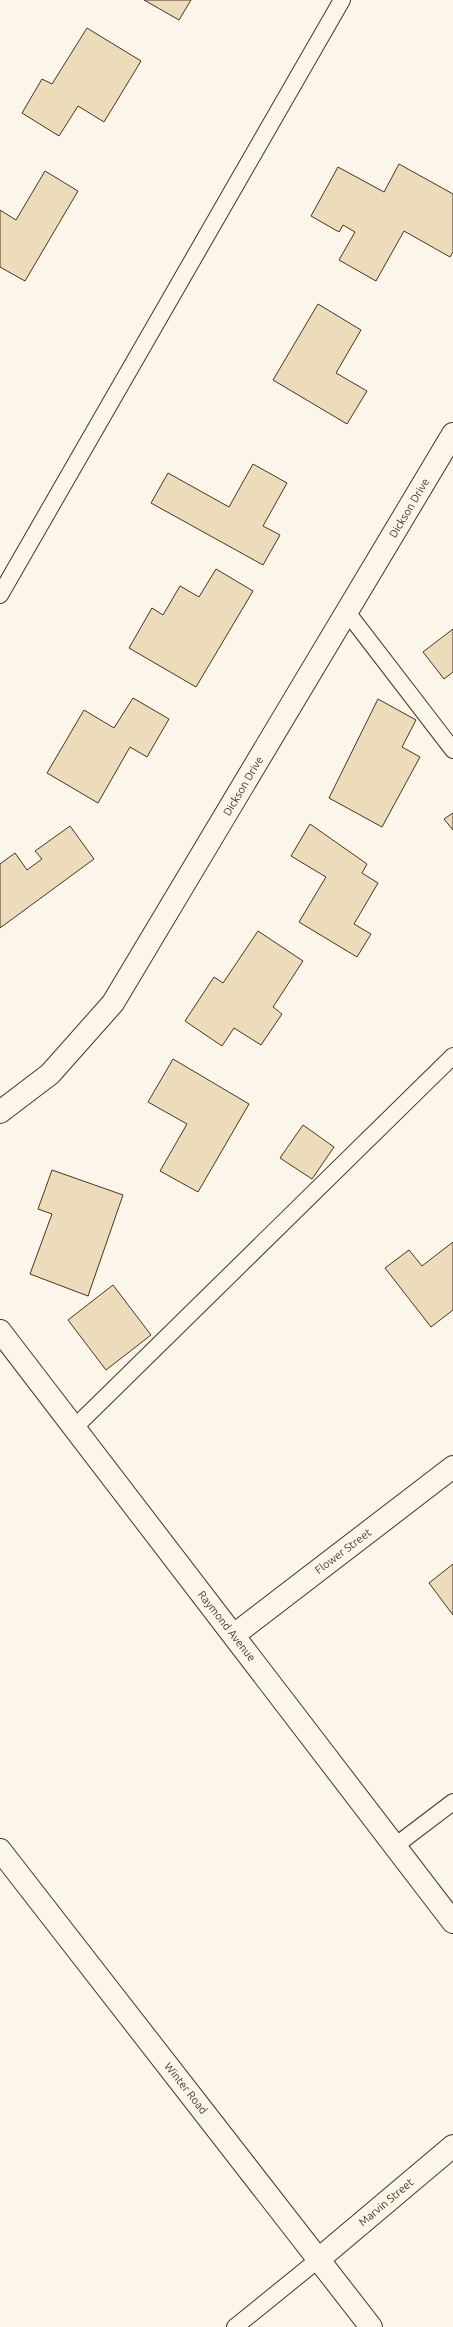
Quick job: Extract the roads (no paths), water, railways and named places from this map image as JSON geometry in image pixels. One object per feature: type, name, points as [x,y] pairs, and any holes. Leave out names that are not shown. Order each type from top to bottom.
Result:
[{"type":"street","name":"Dickson Drive","points":[[0,1112],[50,1074],[113,1003],[453,434]]},
{"type":"street","name":"Raymond Avenue","points":[[0,1331],[453,1922]]},
{"type":"street","name":"Flower Street","points":[[234,1635],[453,1467]]},
{"type":"street","name":"Winter Road","points":[[0,1850],[371,2327]]},
{"type":"street","name":"Marvin Street","points":[[319,2259],[453,2146]]},
{"type":"lane","points":[[0,595],[342,0]]},
{"type":"lane","points":[[347,612],[453,750]]},
{"type":"lane","points":[[74,1428],[453,1056]]},
{"type":"lane","points":[[395,1846],[453,1802]]},
{"type":"lane","points":[[235,2327],[319,2259]]}]
